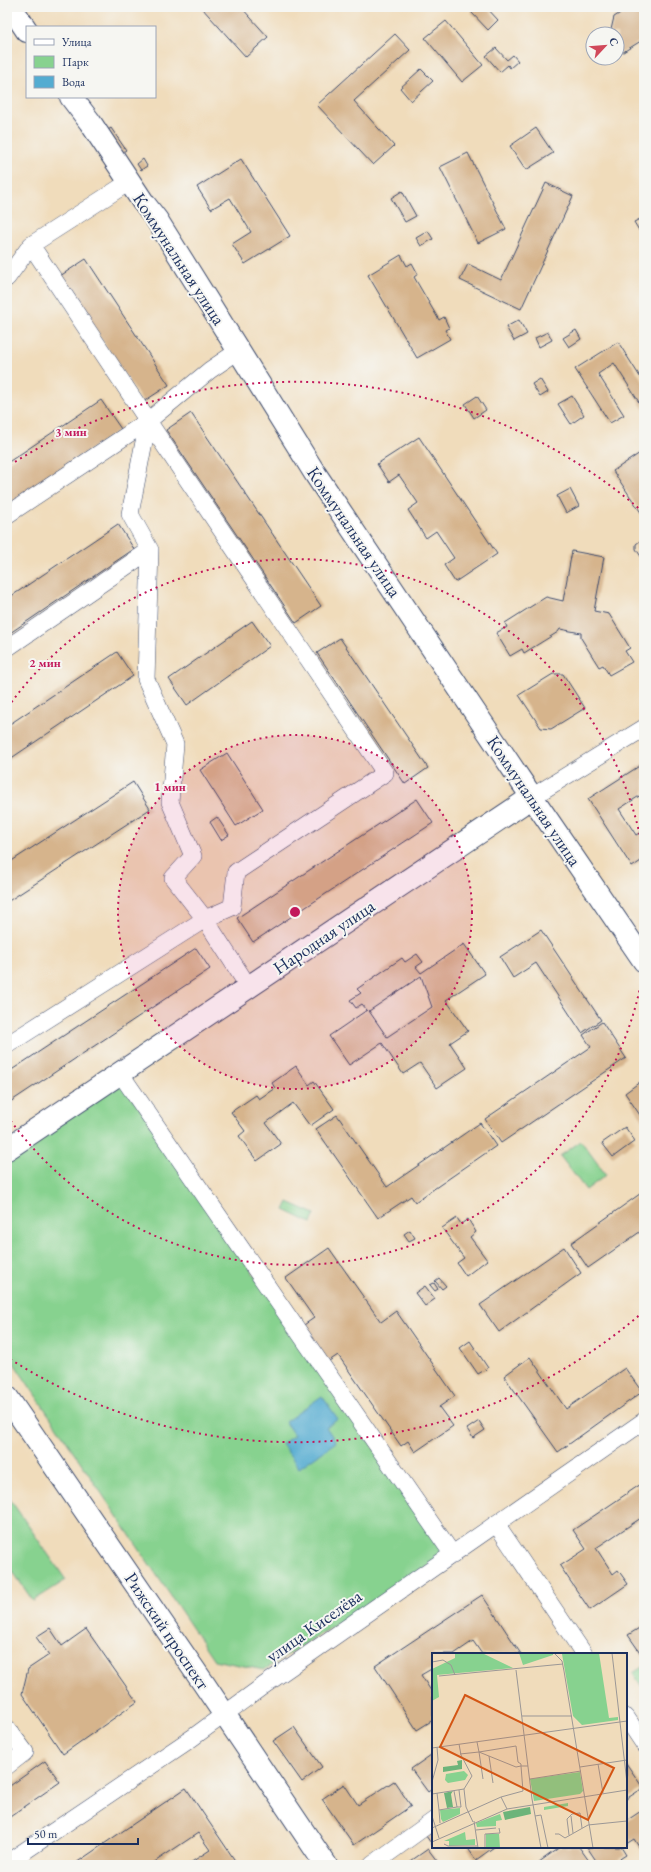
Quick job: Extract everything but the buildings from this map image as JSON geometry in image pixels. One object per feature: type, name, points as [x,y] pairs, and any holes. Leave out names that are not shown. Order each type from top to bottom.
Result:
[{"type":"main road","points":[[11,7],[26,29]]},
{"type":"main road","name":"Коммунальная улица","points":[[73,98],[129,182],[157,220],[316,475],[644,961]]},
{"type":"main road","name":"Народная улица","points":[[7,1149],[532,797]]},
{"type":"main road","name":"Рижский проспект","points":[[7,1397],[326,1865]]},
{"type":"street","points":[[7,278],[31,245],[129,182]]},
{"type":"street","points":[[7,1045],[205,919],[232,907],[236,872],[385,773],[31,245]]},
{"type":"street","points":[[7,515],[148,421],[210,370],[238,351]]},
{"type":"street","points":[[148,421],[130,514],[150,550],[146,679],[175,744],[170,802],[193,856],[173,878],[205,919],[248,986]]},
{"type":"street","points":[[7,648],[150,550]]},
{"type":"street","name":"Народная улица","points":[[532,797],[644,728]]},
{"type":"street","points":[[120,1073],[453,1555]]},
{"type":"street","name":"улица Киселёва","points":[[7,1864],[497,1525],[644,1421]]},
{"type":"street","points":[[497,1525],[583,1653]]},
{"type":"street","points":[[627,1718],[644,1744]]},
{"type":"street","points":[[7,1728],[25,1752],[7,1766]]},
{"type":"street","points":[[372,1865],[432,1822]]},
{"type":"green space","points":[[122,1083],[447,1554],[264,1670],[214,1660],[7,1353],[7,1156]]},
{"type":"green space","points":[[581,1141],[606,1175],[586,1190],[560,1156]]},
{"type":"green space","points":[[288,1202],[315,1214],[311,1223],[284,1210]]},
{"type":"green space","points":[[7,1495],[66,1580],[33,1601],[7,1563]]},
{"type":"green space","points":[[644,1666],[644,1690],[633,1673]]},
{"type":"water","points":[[322,1396],[338,1419],[326,1427],[336,1442],[299,1468],[282,1444],[294,1435],[285,1422]]}]
